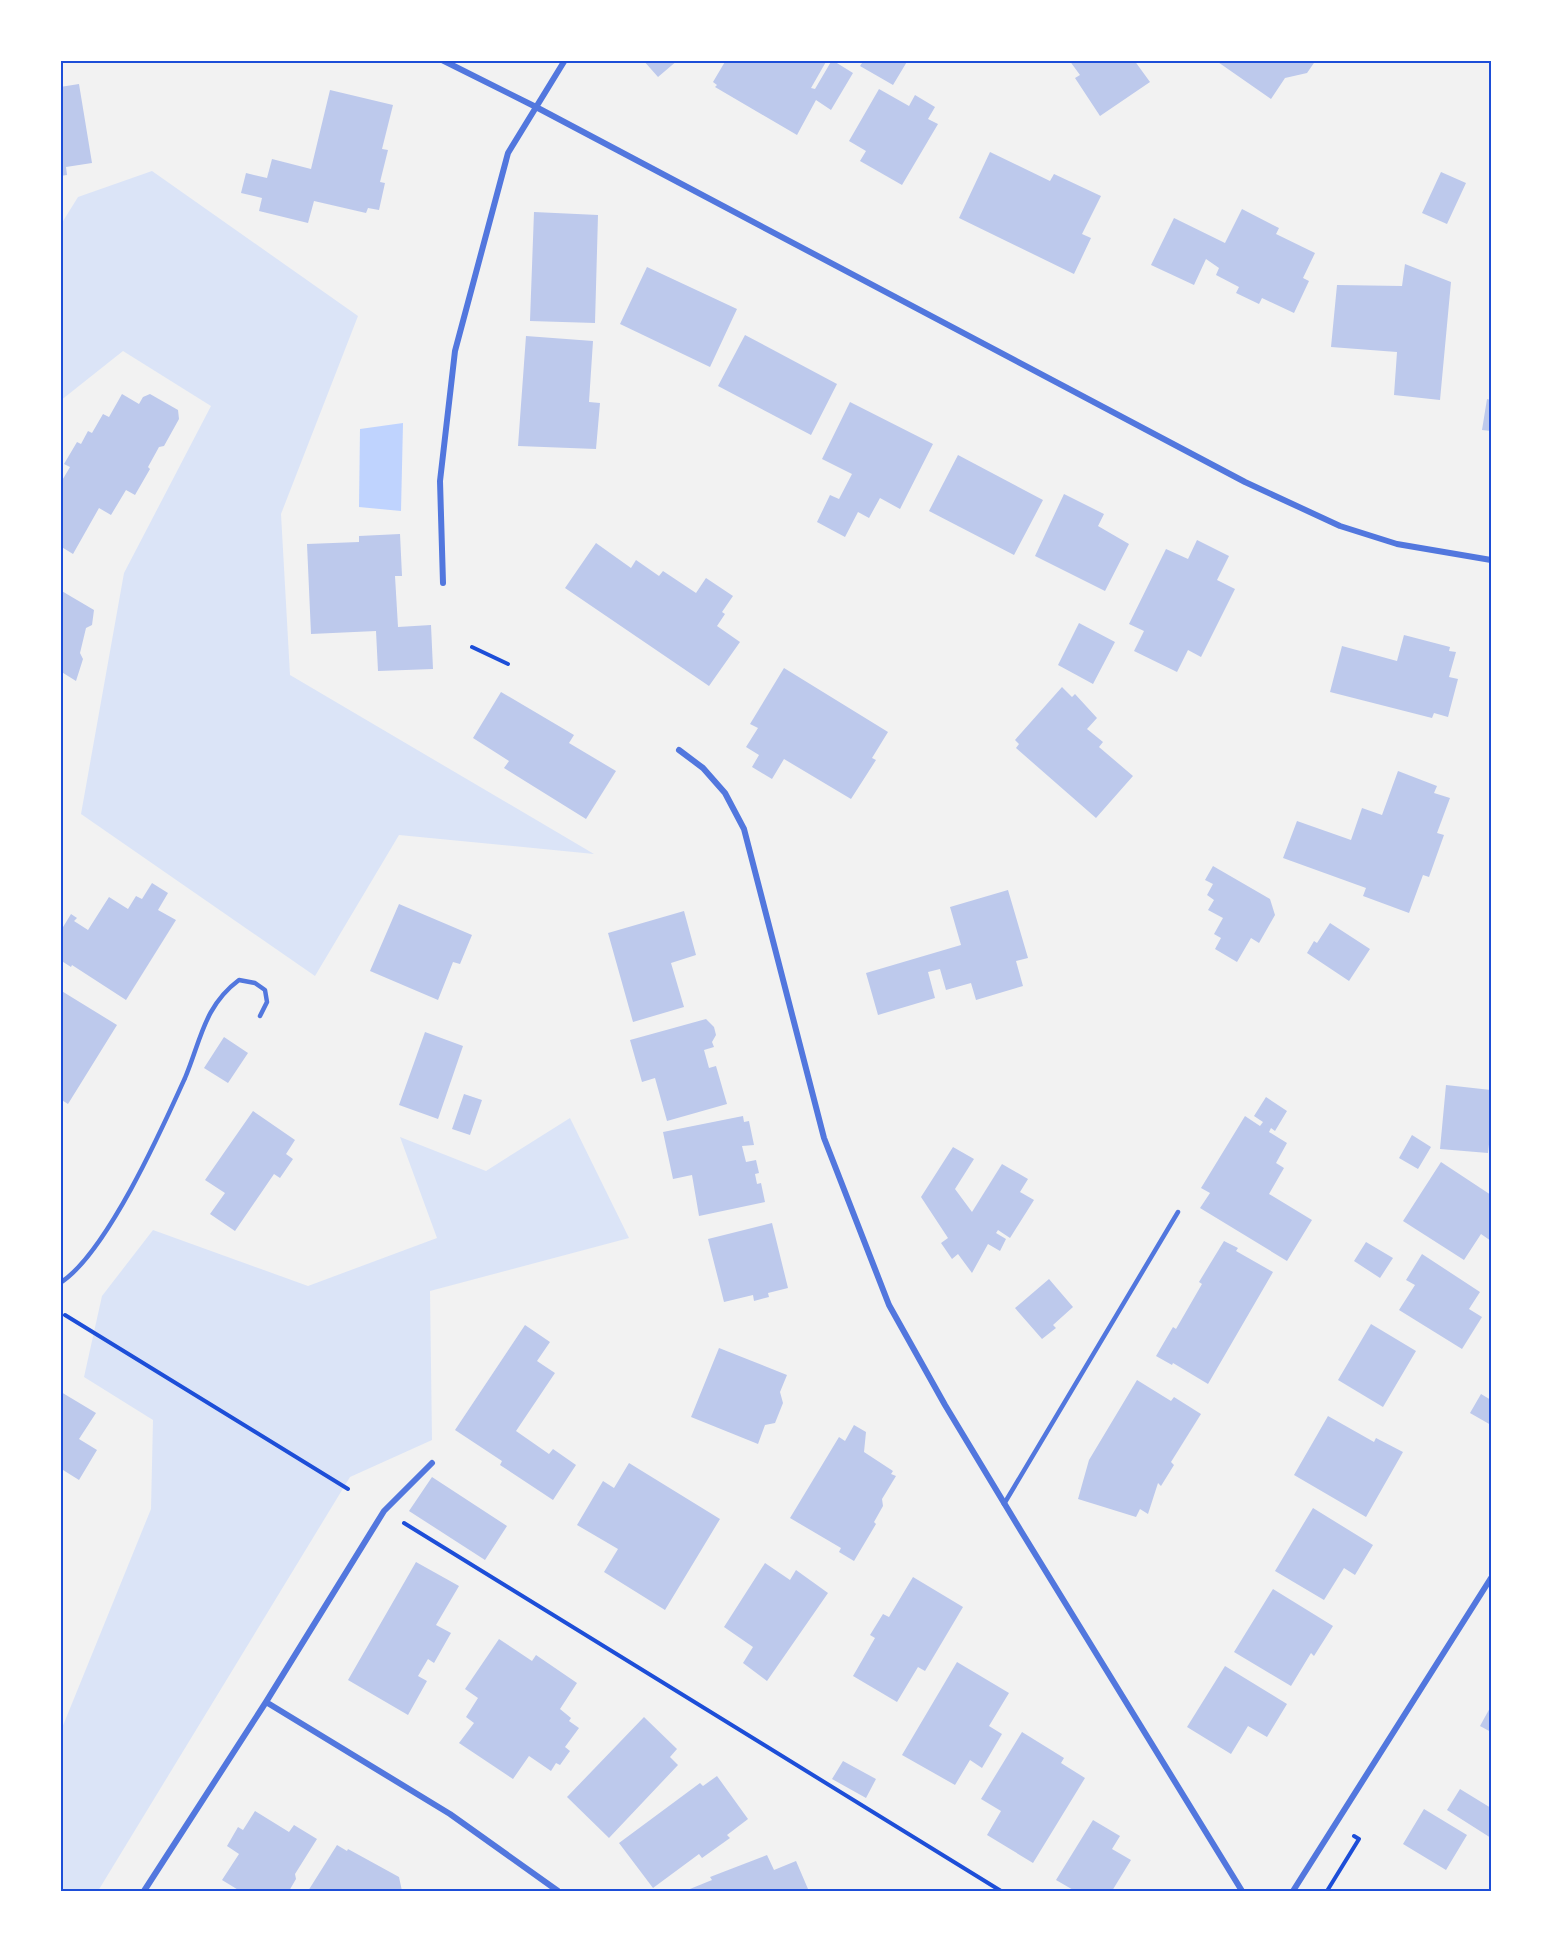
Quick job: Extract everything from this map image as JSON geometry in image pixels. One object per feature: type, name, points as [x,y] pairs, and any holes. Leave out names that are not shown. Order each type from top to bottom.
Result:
[{"type":"street","points":[[442,60],[536,107],[1245,482],[1340,526],[1397,544],[1491,560]]},
{"type":"street","points":[[443,583],[440,481],[455,351],[508,153],[565,60]]},
{"type":"street","points":[[679,750],[703,768],[725,793],[744,829],[824,1138],[889,1305],[1004,1503],[1242,1891]]},
{"type":"street","points":[[144,1891],[266,1702],[384,1511],[432,1463]]},
{"type":"street","points":[[1293,1891],[1491,1578]]},
{"type":"street","points":[[266,1702],[450,1814],[558,1891]]},
{"type":"lane","points":[[60,1283],[80,1265],[118,1210],[186,1076],[206,1018],[230,987],[239,980],[255,983],[265,990],[267,1002],[260,1016]]},
{"type":"lane","points":[[1004,1503],[1178,1212]]},
{"type":"path","points":[[472,647],[508,664]]},
{"type":"path","points":[[65,1315],[348,1489]]},
{"type":"path","points":[[399,1521],[1001,1891]]},
{"type":"path","points":[[1327,1891],[1359,1839],[1354,1836]]},
{"type":"shaded area","points":[[152,171],[358,316],[281,514],[290,675],[594,854],[399,835],[315,976],[81,814],[124,573],[211,406],[123,351],[60,401],[60,226],[78,197]]},
{"type":"shaded area","points":[[570,1118],[629,1238],[430,1291],[432,1440],[350,1477],[98,1891],[60,1891],[60,1733],[151,1509],[153,1420],[84,1377],[102,1296],[153,1230],[308,1286],[437,1238],[400,1137],[486,1171]]},
{"type":"water","points":[[403,423],[401,511],[359,507],[360,429]]},
{"type":"building","points":[[643,60],[678,60],[658,77]]},
{"type":"building","points":[[726,60],[827,60],[811,88],[815,89],[832,60],[853,73],[831,110],[816,100],[797,135],[715,87],[717,85],[713,82]]},
{"type":"building","points":[[864,60],[908,60],[893,85],[860,66]]},
{"type":"building","points":[[1069,60],[1134,60],[1150,82],[1100,116],[1075,78],[1080,75]]},
{"type":"building","points":[[1215,60],[1316,60],[1307,73],[1285,78],[1271,99]]},
{"type":"building","points":[[79,84],[92,163],[66,167],[67,175],[60,176],[60,87]]},
{"type":"building","points":[[879,89],[909,106],[915,95],[935,107],[928,119],[938,124],[902,185],[860,161],[866,151],[849,141]]},
{"type":"building","points":[[330,90],[393,105],[382,149],[388,150],[380,182],[385,183],[379,210],[368,208],[366,213],[314,201],[308,223],[259,211],[262,198],[241,193],[246,173],[267,178],[272,159],[311,169]]},
{"type":"building","points":[[990,152],[1050,181],[1054,174],[1101,196],[1082,234],[1091,238],[1074,274],[959,218]]},
{"type":"building","points":[[1441,172],[1466,183],[1447,224],[1422,213]]},
{"type":"building","points":[[1242,209],[1279,228],[1276,234],[1315,253],[1303,278],[1309,281],[1294,313],[1262,298],[1259,304],[1236,293],[1239,287],[1216,275],[1219,268],[1206,259],[1194,285],[1151,265],[1174,218],[1225,243]]},
{"type":"building","points":[[534,212],[598,215],[595,323],[530,321]]},
{"type":"building","points":[[1405,264],[1451,282],[1440,400],[1394,395],[1397,352],[1331,347],[1337,285],[1402,286]]},
{"type":"building","points":[[647,267],[737,309],[710,367],[620,324]]},
{"type":"building","points":[[745,335],[837,384],[811,435],[718,386]]},
{"type":"building","points":[[526,336],[593,341],[589,402],[600,403],[596,449],[518,446]]},
{"type":"building","points":[[122,394],[139,404],[143,397],[150,394],[178,410],[179,419],[164,446],[159,447],[135,495],[126,490],[111,515],[99,508],[73,554],[60,546],[60,484],[70,467],[64,464],[77,442],[81,444],[88,431],[92,433],[103,414],[109,417]]},
{"type":"building","points":[[1487,399],[1491,400],[1491,431],[1482,430]]},
{"type":"building","points":[[850,402],[933,444],[900,509],[880,498],[869,518],[858,512],[845,537],[817,522],[830,495],[839,499],[852,474],[822,459]]},
{"type":"building","points":[[958,455],[1043,500],[1014,555],[929,511]]},
{"type":"building","points":[[1064,494],[1104,514],[1098,526],[1129,544],[1105,591],[1035,556]]},
{"type":"building","points":[[400,534],[402,576],[395,576],[398,627],[431,625],[433,669],[378,671],[376,631],[311,634],[307,544],[359,542],[359,536]]},
{"type":"building","points":[[1197,540],[1229,556],[1217,580],[1235,589],[1201,657],[1188,650],[1177,672],[1134,651],[1144,631],[1129,624],[1166,549],[1188,559]]},
{"type":"building","points":[[596,543],[631,568],[636,560],[659,576],[663,571],[696,593],[706,578],[733,596],[722,612],[725,614],[717,626],[740,642],[709,686],[565,588]]},
{"type":"building","points":[[60,590],[94,610],[92,625],[86,628],[80,653],[83,659],[76,681],[60,671]]},
{"type":"building","points":[[1079,623],[1115,642],[1093,684],[1058,665]]},
{"type":"building","points":[[1404,635],[1450,647],[1449,651],[1456,652],[1449,677],[1458,679],[1448,717],[1434,713],[1432,718],[1330,692],[1342,646],[1397,661]]},
{"type":"building","points":[[784,668],[888,732],[872,758],[876,760],[851,799],[784,759],[772,779],[752,767],[759,755],[746,747],[758,728],[750,724]]},
{"type":"building","points":[[1062,687],[1072,697],[1075,694],[1097,718],[1087,729],[1103,742],[1099,747],[1133,776],[1096,818],[1016,748],[1019,744],[1015,740]]},
{"type":"building","points":[[501,692],[574,735],[569,743],[616,771],[586,819],[504,768],[509,761],[473,738]]},
{"type":"building","points":[[1398,771],[1437,786],[1434,793],[1450,798],[1437,833],[1444,835],[1429,877],[1423,875],[1409,913],[1363,896],[1366,888],[1283,858],[1297,821],[1351,840],[1362,808],[1382,815]]},
{"type":"building","points":[[1213,866],[1270,899],[1275,915],[1259,943],[1251,938],[1237,962],[1215,949],[1221,938],[1214,934],[1223,918],[1208,910],[1214,900],[1207,895],[1213,884],[1205,880]]},
{"type":"building","points":[[152,883],[168,893],[158,910],[176,920],[126,1000],[72,965],[71,967],[60,960],[60,932],[71,914],[77,918],[74,921],[88,930],[109,897],[128,909],[136,896],[142,899]]},
{"type":"building","points":[[1008,890],[1028,958],[1016,961],[1023,986],[976,1000],[971,983],[946,990],[940,969],[928,972],[935,998],[878,1015],[866,973],[961,945],[950,907]]},
{"type":"building","points":[[399,904],[472,935],[460,964],[453,962],[438,1000],[370,971]]},
{"type":"building","points":[[684,911],[696,955],[671,963],[684,1007],[633,1022],[608,933]]},
{"type":"building","points":[[1330,923],[1370,949],[1349,981],[1307,953],[1314,941],[1317,943]]},
{"type":"building","points":[[60,990],[117,1025],[68,1104],[60,1099]]},
{"type":"building","points":[[706,1019],[714,1027],[716,1035],[712,1042],[714,1047],[704,1050],[709,1068],[716,1066],[727,1104],[667,1121],[655,1078],[642,1082],[630,1040]]},
{"type":"building","points":[[425,1032],[463,1046],[438,1119],[399,1105]]},
{"type":"building","points":[[224,1037],[248,1053],[228,1083],[204,1068]]},
{"type":"building","points":[[1446,1085],[1491,1090],[1488,1153],[1440,1149]]},
{"type":"building","points":[[464,1094],[482,1100],[470,1135],[452,1129]]},
{"type":"building","points":[[1266,1097],[1287,1111],[1275,1131],[1271,1128],[1269,1132],[1287,1143],[1276,1163],[1284,1168],[1269,1194],[1312,1220],[1287,1261],[1200,1208],[1210,1193],[1201,1188],[1245,1116],[1260,1126],[1263,1122],[1254,1116]]},
{"type":"building","points":[[253,1111],[295,1140],[286,1154],[293,1159],[280,1178],[274,1174],[235,1231],[210,1214],[225,1193],[205,1180]]},
{"type":"building","points":[[743,1116],[744,1122],[749,1121],[754,1145],[742,1146],[746,1162],[756,1160],[759,1173],[755,1174],[757,1184],[761,1183],[765,1202],[699,1216],[692,1175],[673,1179],[663,1132]]},
{"type":"building","points":[[1412,1135],[1431,1147],[1418,1169],[1399,1158]]},
{"type":"building","points":[[953,1147],[974,1159],[955,1189],[972,1212],[1002,1164],[1028,1179],[1020,1192],[1034,1200],[1010,1238],[998,1230],[996,1233],[1006,1239],[1000,1251],[988,1244],[972,1273],[958,1254],[952,1259],[941,1243],[948,1238],[921,1197]]},
{"type":"building","points":[[1441,1162],[1491,1195],[1491,1241],[1481,1234],[1464,1260],[1403,1221]]},
{"type":"building","points":[[772,1223],[788,1288],[768,1293],[769,1297],[754,1301],[753,1295],[724,1302],[708,1239]]},
{"type":"building","points":[[1224,1241],[1238,1248],[1236,1251],[1273,1272],[1208,1384],[1173,1363],[1172,1365],[1156,1356],[1173,1327],[1176,1329],[1202,1284],[1199,1282]]},
{"type":"building","points":[[1366,1242],[1393,1258],[1380,1278],[1354,1261]]},
{"type":"building","points":[[1422,1254],[1480,1292],[1469,1309],[1482,1317],[1462,1349],[1399,1310],[1415,1285],[1406,1280]]},
{"type":"building","points":[[1049,1279],[1073,1307],[1053,1325],[1056,1328],[1042,1339],[1015,1308]]},
{"type":"building","points":[[1371,1324],[1416,1351],[1383,1407],[1338,1380]]},
{"type":"building","points":[[525,1325],[550,1342],[537,1361],[555,1373],[516,1431],[549,1454],[553,1449],[576,1465],[553,1500],[500,1465],[502,1461],[455,1430]]},
{"type":"building","points":[[719,1348],[787,1375],[780,1392],[783,1403],[775,1423],[765,1425],[758,1444],[691,1417]]},
{"type":"building","points":[[1137,1380],[1171,1401],[1174,1397],[1201,1414],[1171,1462],[1174,1465],[1161,1486],[1158,1483],[1148,1514],[1140,1509],[1136,1517],[1078,1499],[1089,1460]]},
{"type":"building","points":[[61,1392],[96,1413],[79,1439],[97,1450],[79,1480],[63,1470],[60,1474]]},
{"type":"building","points":[[1481,1394],[1491,1400],[1491,1425],[1470,1413]]},
{"type":"building","points":[[1328,1416],[1374,1442],[1376,1438],[1403,1452],[1366,1517],[1294,1475]]},
{"type":"building","points":[[854,1425],[866,1432],[864,1452],[893,1471],[891,1474],[896,1476],[882,1499],[883,1506],[874,1522],[876,1524],[854,1561],[839,1552],[841,1548],[790,1518],[839,1437],[845,1441]]},
{"type":"building","points":[[629,1463],[720,1519],[665,1610],[604,1572],[618,1549],[577,1525],[603,1481],[614,1488]]},
{"type":"building","points":[[432,1477],[507,1526],[485,1560],[409,1511]]},
{"type":"building","points":[[1313,1508],[1373,1545],[1355,1575],[1344,1568],[1324,1600],[1275,1571]]},
{"type":"building","points":[[416,1562],[459,1586],[436,1625],[451,1633],[434,1663],[428,1659],[418,1676],[427,1681],[408,1715],[348,1680]]},
{"type":"building","points":[[765,1563],[790,1580],[796,1570],[828,1593],[767,1681],[743,1663],[753,1647],[724,1627]]},
{"type":"building","points":[[913,1577],[963,1607],[925,1671],[918,1667],[897,1702],[853,1676],[875,1638],[870,1635],[883,1614],[889,1617]]},
{"type":"building","points":[[1273,1589],[1333,1626],[1314,1656],[1311,1653],[1291,1686],[1234,1652]]},
{"type":"building","points":[[499,1639],[532,1661],[536,1655],[577,1683],[560,1709],[571,1718],[569,1721],[579,1728],[565,1747],[570,1751],[560,1765],[556,1763],[551,1771],[529,1756],[513,1779],[459,1743],[474,1723],[466,1717],[478,1698],[465,1689]]},
{"type":"building","points":[[957,1662],[1009,1693],[989,1726],[1002,1734],[982,1768],[970,1760],[955,1785],[902,1755]]},
{"type":"building","points":[[1225,1666],[1287,1704],[1267,1737],[1248,1726],[1231,1754],[1187,1727]]},
{"type":"building","points":[[1491,1706],[1491,1732],[1480,1726]]},
{"type":"building","points":[[644,1717],[677,1749],[670,1757],[678,1765],[609,1838],[567,1797]]},
{"type":"building","points":[[1022,1732],[1064,1758],[1061,1763],[1085,1778],[1033,1863],[987,1835],[1001,1811],[981,1799]]},
{"type":"building","points":[[843,1761],[876,1779],[866,1798],[832,1779]]},
{"type":"building","points":[[717,1776],[748,1819],[727,1835],[730,1838],[702,1858],[699,1854],[653,1888],[619,1843],[700,1783],[703,1786]]},
{"type":"building","points":[[1460,1789],[1491,1808],[1491,1838],[1447,1810]]},
{"type":"building","points":[[1424,1809],[1467,1835],[1446,1870],[1403,1844]]},
{"type":"building","points":[[255,1811],[289,1832],[294,1825],[317,1839],[295,1874],[296,1879],[289,1891],[240,1891],[222,1880],[239,1854],[227,1846],[238,1827],[243,1830]]},
{"type":"building","points":[[1093,1820],[1120,1836],[1112,1849],[1131,1860],[1112,1891],[1075,1891],[1056,1880]]},
{"type":"building","points":[[337,1845],[399,1877],[402,1891],[308,1891]]},
{"type":"building","points":[[767,1855],[774,1870],[796,1861],[808,1889],[803,1891],[685,1891],[712,1880],[710,1877]]}]
